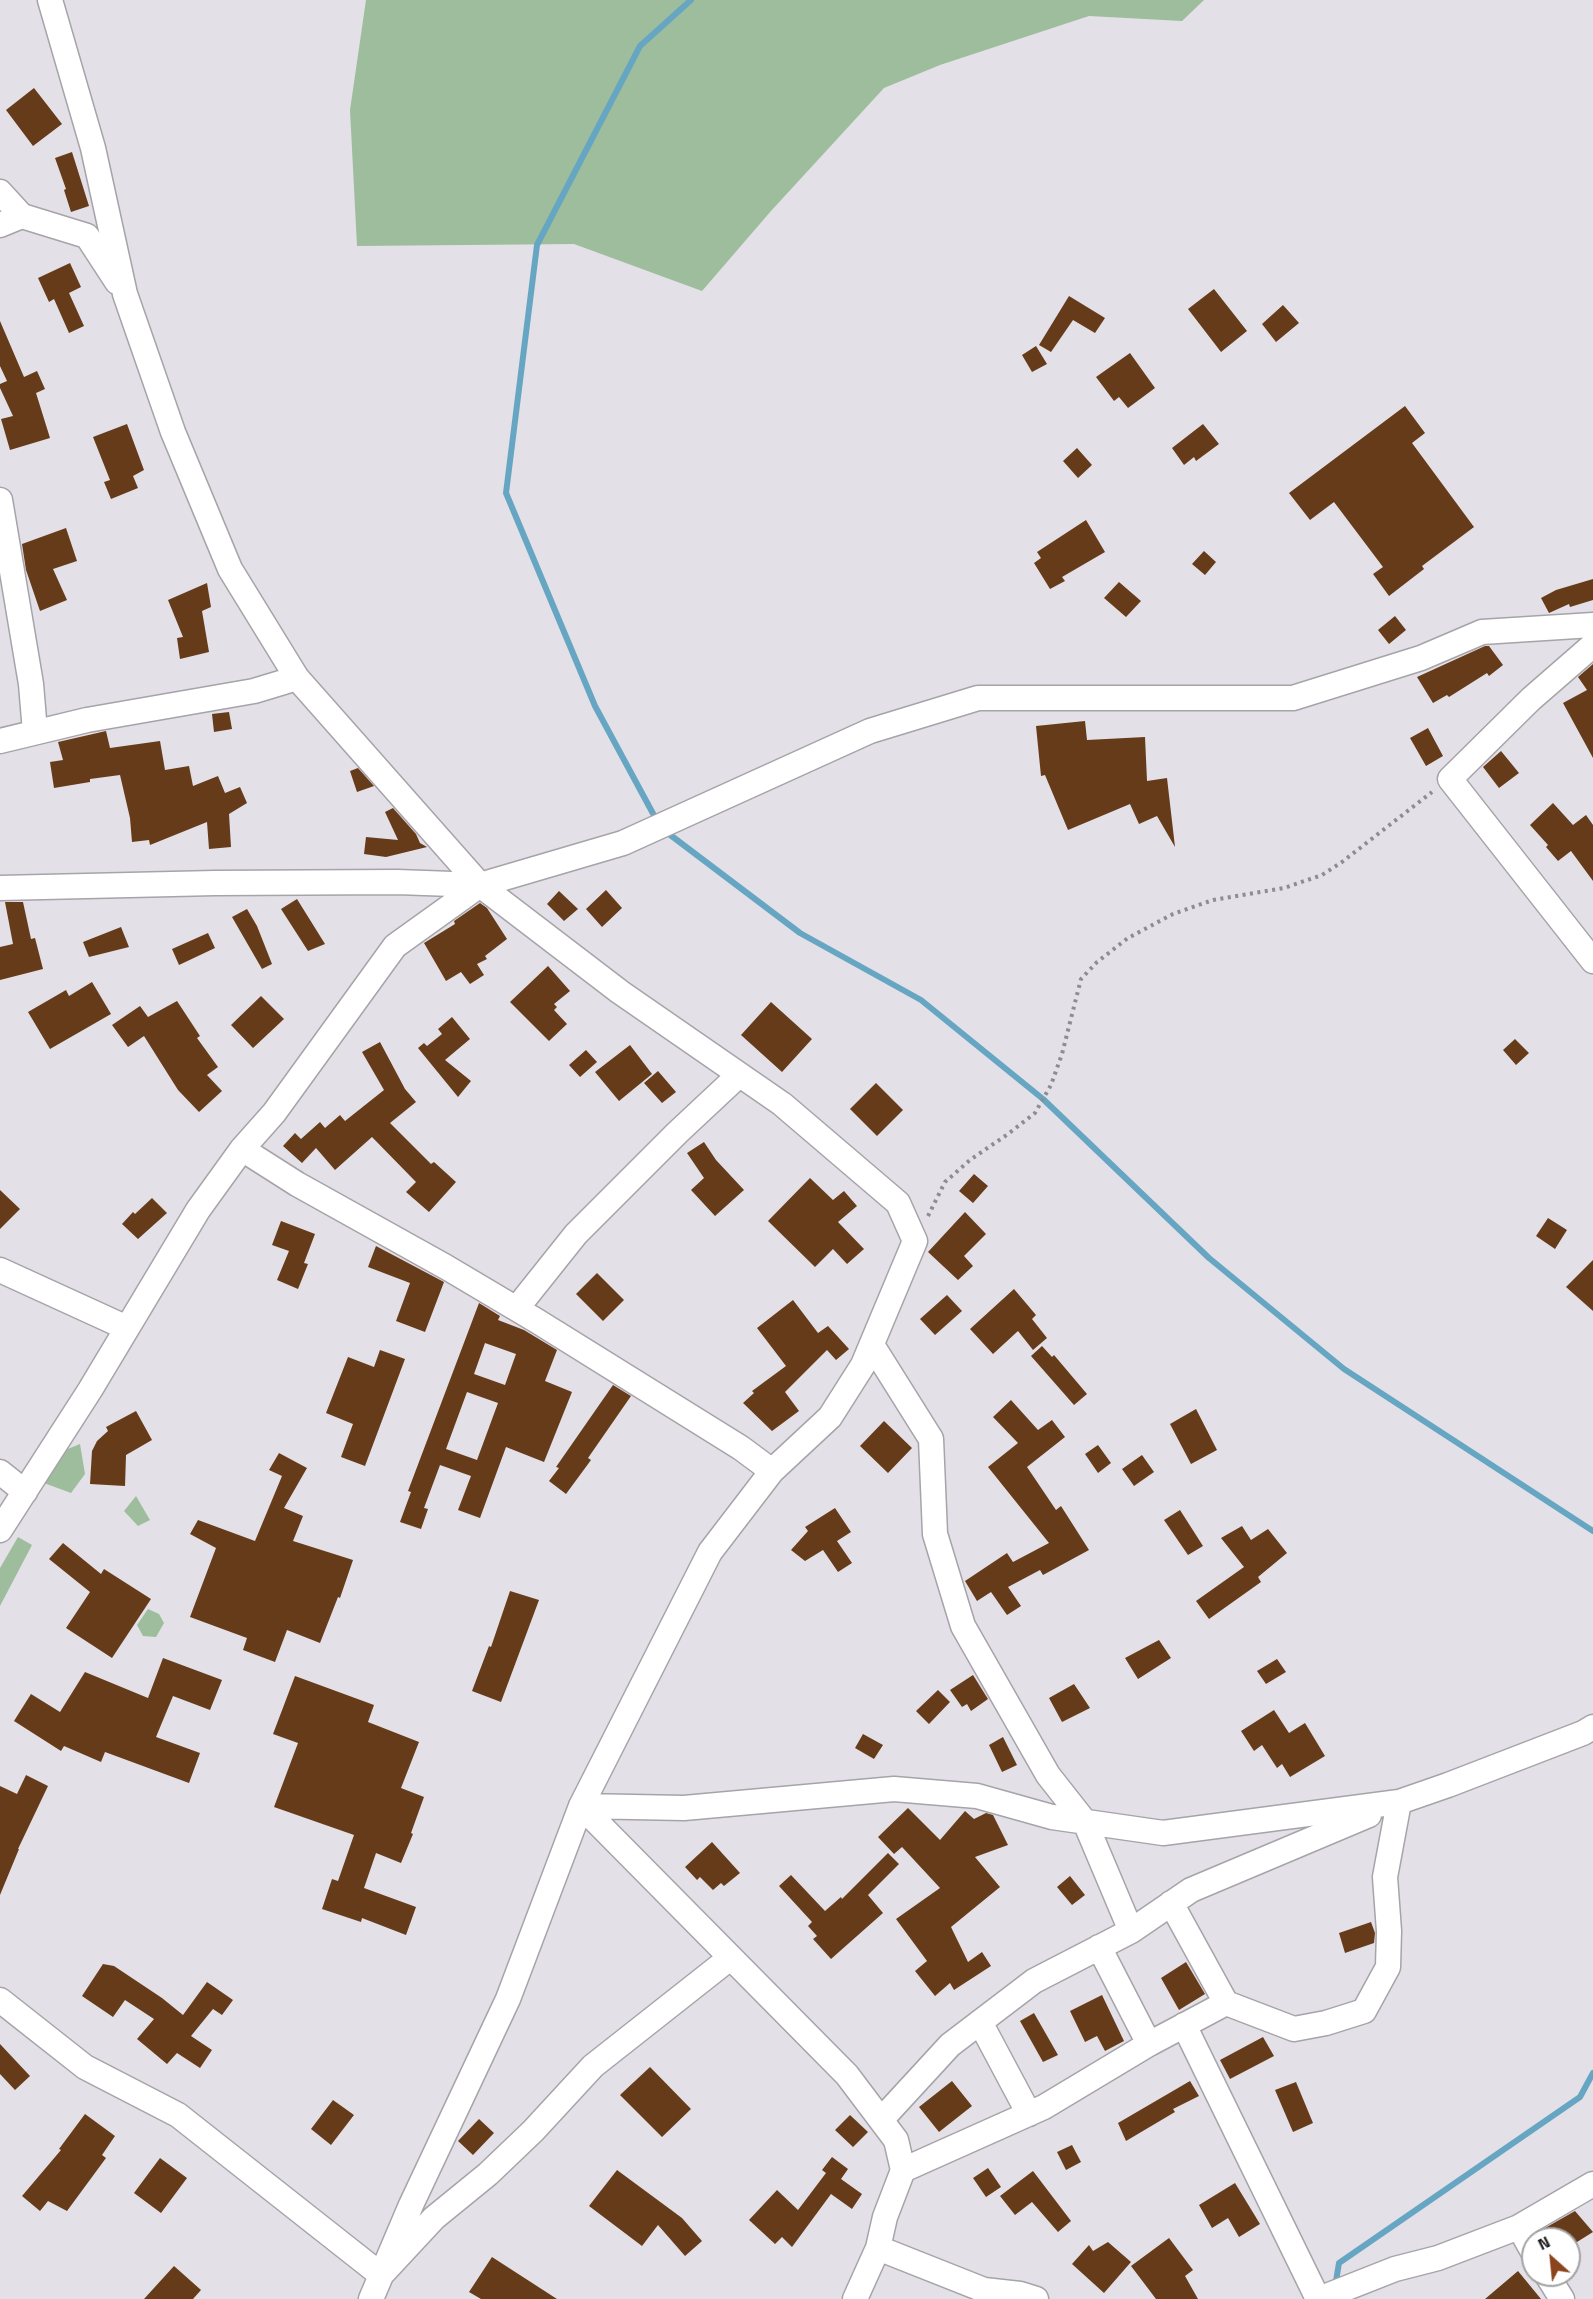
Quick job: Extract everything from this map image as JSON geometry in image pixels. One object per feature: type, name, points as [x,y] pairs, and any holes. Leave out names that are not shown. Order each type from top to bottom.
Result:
[{"type":"street","points":[[50,0],[93,148],[125,294],[172,432],[230,569],[297,678],[480,885],[620,992],[782,1104],[898,1203],[915,1240],[863,1365],[830,1417],[772,1471],[710,1552],[580,1806],[508,1999],[411,2205],[370,2299]]},
{"type":"street","points":[[0,192],[22,216],[87,236],[125,294]]},
{"type":"street","points":[[0,225],[22,216]]},
{"type":"street","points":[[0,500],[31,684],[35,732]]},
{"type":"street","points":[[0,888],[215,882],[480,885],[622,843],[870,731],[978,698],[1293,698],[1421,658],[1482,632],[1593,626]]},
{"type":"street","points":[[1593,645],[1532,699],[1450,779],[1593,961]]},
{"type":"street","points":[[0,741],[87,720],[255,691],[297,678]]},
{"type":"street","points":[[0,1530],[198,1210],[242,1149],[274,1113],[395,946],[480,885]]},
{"type":"street","points":[[517,1308],[576,1234],[739,1075]]},
{"type":"street","points":[[242,1149],[297,1184],[517,1308],[741,1448],[772,1471]]},
{"type":"street","points":[[0,1270],[127,1328]]},
{"type":"street","points":[[872,1345],[932,1439],[935,1534],[963,1626],[1048,1775],[1085,1822],[1131,1931]]},
{"type":"street","points":[[0,1472],[25,1492]]},
{"type":"street","points":[[881,2120],[951,2045],[1034,1981],[1131,1931],[1191,1890],[1399,1802],[1583,1733],[1593,1727]]},
{"type":"street","points":[[580,1806],[684,1808],[894,1789],[976,1797],[1052,1817],[1163,1833],[1399,1802]]},
{"type":"street","points":[[1171,1903],[1226,2003],[1294,2029],[1326,2023],[1365,2011],[1388,1967],[1389,1930],[1385,1877],[1399,1802]]},
{"type":"street","points":[[580,1806],[847,2075],[896,2140],[903,2170],[885,2217],[878,2248],[855,2299]]},
{"type":"street","points":[[1099,1947],[1149,2044]]},
{"type":"street","points":[[381,2275],[434,2218],[488,2174],[533,2132],[592,2067],[730,1958]]},
{"type":"street","points":[[0,2000],[85,2067],[178,2115],[381,2275]]},
{"type":"street","points":[[903,2170],[1044,2107],[1149,2044],[1226,2003]]},
{"type":"street","points":[[980,2022],[1029,2114]]},
{"type":"street","points":[[1184,2025],[1318,2299],[1395,2269],[1438,2258],[1519,2227],[1593,2184]]},
{"type":"street","points":[[1519,2227],[1521,2231]]},
{"type":"street","points":[[878,2248],[984,2290],[1020,2294],[1036,2299]]},
{"type":"path","points":[[915,1240],[945,1182],[970,1160],[1035,1113],[1055,1075],[1081,979],[1097,962],[1128,939],[1173,914],[1212,900],[1284,888],[1322,874],[1342,862],[1450,779]]},
{"type":"green space","points":[[366,0],[1204,0],[1182,21],[1089,16],[940,65],[884,88],[771,211],[702,291],[574,244],[357,246],[350,110]]},
{"type":"green space","points":[[80,1444],[85,1474],[71,1493],[44,1483],[53,1455]]},
{"type":"green space","points":[[136,1496],[150,1520],[138,1526],[124,1511]]},
{"type":"green space","points":[[18,1537],[32,1545],[0,1606],[0,1568]]},
{"type":"green space","points":[[148,1609],[159,1614],[164,1623],[156,1637],[143,1636],[137,1625]]},
{"type":"building","points":[[34,88],[62,124],[33,146],[6,110]]},
{"type":"building","points":[[72,152],[89,206],[71,212],[55,158]]},
{"type":"building","points":[[70,263],[81,287],[69,293],[84,326],[69,333],[54,299],[49,302],[38,278]]},
{"type":"building","points":[[1214,289],[1247,331],[1221,352],[1188,309]]},
{"type":"building","points":[[1069,296],[1105,318],[1095,333],[1073,320],[1051,352],[1039,345]]},
{"type":"building","points":[[1283,305],[1299,323],[1276,342],[1262,324]]},
{"type":"building","points":[[0,321],[24,377],[37,371],[45,389],[36,393],[50,438],[10,450],[1,419],[13,416],[0,388],[0,384],[7,381],[0,366]]},
{"type":"building","points":[[1036,346],[1047,364],[1032,372],[1022,355]]},
{"type":"building","points":[[1130,353],[1155,388],[1128,408],[1119,397],[1114,401],[1096,377]]},
{"type":"building","points":[[1405,406],[1425,433],[1412,443],[1474,527],[1422,566],[1424,569],[1389,596],[1373,574],[1383,567],[1334,502],[1310,520],[1289,493]]},
{"type":"building","points":[[127,424],[144,470],[133,476],[138,488],[111,499],[104,482],[110,480],[93,437]]},
{"type":"building","points":[[1203,424],[1219,444],[1196,461],[1194,457],[1184,465],[1172,448]]},
{"type":"building","points":[[1077,448],[1092,465],[1078,478],[1063,461]]},
{"type":"building","points":[[1086,520],[1105,552],[1062,577],[1065,581],[1050,589],[1034,563],[1041,558],[1037,552]]},
{"type":"building","points":[[66,528],[77,561],[53,569],[67,600],[40,611],[26,570],[22,544]]},
{"type":"building","points":[[1204,551],[1216,562],[1205,575],[1192,564]]},
{"type":"building","points":[[1593,579],[1593,600],[1570,607],[1569,604],[1549,613],[1541,598],[1556,590]]},
{"type":"building","points":[[1119,582],[1141,601],[1126,617],[1104,598]]},
{"type":"building","points":[[207,583],[211,607],[202,611],[209,652],[180,659],[177,638],[183,637],[168,600]]},
{"type":"building","points":[[1395,616],[1406,630],[1389,644],[1378,630]]},
{"type":"building","points":[[1489,646],[1503,665],[1489,676],[1487,673],[1449,697],[1447,695],[1433,703],[1417,677]]},
{"type":"building","points":[[1593,664],[1593,758],[1563,703],[1587,690],[1578,677]]},
{"type":"building","points":[[229,712],[232,729],[214,732],[212,714]]},
{"type":"building","points":[[1085,721],[1087,740],[1145,737],[1147,781],[1167,778],[1175,847],[1157,816],[1139,824],[1130,804],[1068,830],[1045,775],[1041,776],[1036,726]]},
{"type":"building","points":[[1428,728],[1443,756],[1426,766],[1410,738]]},
{"type":"building","points":[[106,731],[110,748],[160,741],[165,770],[189,766],[193,786],[218,776],[225,793],[240,787],[247,803],[229,814],[231,847],[209,849],[207,822],[150,845],[149,840],[132,842],[130,818],[120,775],[90,779],[90,782],[54,788],[50,762],[63,760],[58,742]]},
{"type":"building","points":[[1501,751],[1519,773],[1499,788],[1483,767]]},
{"type":"building","points":[[358,768],[374,786],[357,792],[350,771]]},
{"type":"building","points":[[1553,803],[1573,825],[1586,815],[1593,825],[1593,881],[1571,851],[1558,861],[1546,847],[1548,845],[1530,825]]},
{"type":"building","points":[[393,808],[416,834],[420,843],[427,847],[386,857],[364,854],[366,837],[398,840],[385,812]]},
{"type":"building","points":[[606,890],[622,908],[602,927],[586,909]]},
{"type":"building","points":[[559,891],[578,909],[564,921],[547,904]]},
{"type":"building","points":[[297,899],[325,944],[308,951],[281,909]]},
{"type":"building","points":[[5,902],[23,902],[31,939],[35,938],[43,969],[0,980],[0,947],[13,944]]},
{"type":"building","points":[[480,903],[487,908],[507,939],[485,956],[487,959],[477,964],[484,975],[470,984],[461,972],[446,981],[424,943],[455,924],[454,921]]},
{"type":"building","points":[[247,909],[257,926],[272,964],[262,969],[232,917]]},
{"type":"building","points":[[121,927],[129,947],[89,957],[83,942]]},
{"type":"building","points":[[208,933],[215,948],[179,965],[172,949]]},
{"type":"building","points":[[548,966],[570,991],[554,1004],[557,1007],[554,1010],[567,1024],[549,1041],[510,1002]]},
{"type":"building","points":[[92,982],[111,1014],[50,1049],[28,1012],[66,990],[69,996]]},
{"type":"building","points":[[261,996],[284,1019],[253,1048],[231,1025]]},
{"type":"building","points":[[177,1001],[200,1036],[197,1038],[218,1067],[207,1075],[222,1091],[199,1112],[178,1090],[144,1036],[128,1047],[112,1025],[140,1006],[148,1017]]},
{"type":"building","points":[[771,1002],[812,1039],[782,1072],[741,1035]]},
{"type":"building","points":[[452,1017],[470,1039],[445,1060],[471,1081],[458,1097],[418,1048],[424,1043],[427,1046],[442,1034],[438,1029]]},
{"type":"building","points":[[1515,1039],[1529,1053],[1516,1065],[1503,1050]]},
{"type":"building","points":[[380,1042],[405,1089],[416,1102],[390,1123],[431,1164],[434,1162],[456,1182],[429,1212],[406,1192],[416,1182],[372,1137],[335,1170],[316,1148],[302,1163],[283,1146],[295,1133],[301,1139],[320,1122],[325,1128],[340,1115],[345,1121],[384,1090],[362,1052]]},
{"type":"building","points":[[630,1045],[652,1074],[619,1101],[595,1072]]},
{"type":"building","points":[[586,1050],[597,1062],[580,1077],[569,1065]]},
{"type":"building","points":[[658,1071],[676,1092],[662,1103],[644,1083]]},
{"type":"building","points":[[876,1083],[903,1110],[877,1136],[850,1109]]},
{"type":"building","points":[[704,1142],[716,1160],[744,1190],[715,1216],[691,1190],[704,1178],[687,1153]]},
{"type":"building","points":[[974,1174],[988,1186],[973,1203],[959,1191]]},
{"type":"building","points":[[810,1178],[833,1200],[844,1191],[857,1206],[838,1222],[864,1249],[847,1264],[833,1249],[815,1267],[768,1221]]},
{"type":"building","points":[[0,1190],[20,1209],[0,1229]]},
{"type":"building","points":[[152,1198],[167,1213],[138,1239],[122,1224],[133,1212],[135,1214]]},
{"type":"building","points":[[965,1212],[986,1234],[964,1256],[973,1266],[958,1280],[928,1252]]},
{"type":"building","points":[[1548,1218],[1567,1230],[1555,1249],[1536,1236]]},
{"type":"building","points":[[281,1221],[315,1234],[304,1263],[308,1264],[298,1289],[277,1280],[289,1251],[272,1245]]},
{"type":"building","points":[[376,1246],[444,1282],[425,1332],[396,1321],[410,1283],[368,1267]]},
{"type":"building","points":[[1593,1260],[1593,1311],[1566,1287]]},
{"type":"building","points":[[597,1273],[624,1300],[603,1321],[576,1294]]},
{"type":"building","points":[[1014,1289],[1036,1315],[1032,1319],[1047,1338],[1033,1350],[1018,1331],[993,1354],[970,1329]]},
{"type":"building","points":[[947,1295],[962,1311],[935,1335],[920,1319]]},
{"type":"building","points":[[793,1300],[818,1333],[828,1326],[849,1349],[836,1360],[827,1350],[785,1392],[799,1411],[772,1431],[743,1403],[754,1393],[752,1391],[786,1366],[757,1328]]},
{"type":"building","points":[[479,1303],[500,1316],[498,1320],[524,1330],[557,1350],[545,1381],[572,1392],[544,1462],[506,1447],[480,1518],[458,1510],[471,1476],[440,1465],[424,1508],[428,1509],[421,1529],[400,1522],[411,1492],[408,1491]],"holes":[[[485,1343],[516,1354],[505,1385],[474,1374]],[[467,1392],[498,1403],[477,1460],[446,1449]]]},
{"type":"building","points":[[1042,1346],[1052,1357],[1054,1355],[1087,1394],[1074,1405],[1031,1356]]},
{"type":"building","points":[[380,1350],[405,1359],[365,1466],[341,1457],[353,1424],[326,1413],[348,1357],[374,1367]]},
{"type":"building","points":[[613,1385],[631,1396],[588,1458],[591,1460],[566,1494],[549,1481],[559,1468],[556,1467]]},
{"type":"building","points":[[1011,1400],[1038,1430],[1052,1420],[1065,1437],[1027,1467],[1056,1510],[1061,1506],[1089,1550],[1043,1575],[1040,1570],[1008,1587],[1021,1606],[1007,1615],[991,1592],[977,1601],[965,1581],[1007,1553],[1013,1562],[1049,1543],[988,1467],[1018,1443],[993,1417]]},
{"type":"building","points":[[1196,1409],[1217,1450],[1191,1464],[1170,1424]]},
{"type":"building","points":[[136,1411],[152,1440],[126,1455],[125,1486],[90,1484],[92,1451],[97,1441],[108,1431],[106,1427]]},
{"type":"building","points":[[884,1421],[912,1448],[888,1473],[860,1446]]},
{"type":"building","points":[[1098,1445],[1111,1463],[1098,1473],[1085,1454]]},
{"type":"building","points":[[279,1453],[307,1468],[284,1508],[303,1516],[293,1541],[353,1560],[340,1598],[338,1597],[320,1643],[287,1630],[275,1662],[243,1650],[247,1638],[190,1617],[216,1548],[190,1534],[198,1520],[255,1541],[282,1476],[269,1470]]},
{"type":"building","points":[[1142,1455],[1154,1472],[1134,1486],[1122,1469]]},
{"type":"building","points":[[835,1508],[851,1532],[837,1541],[852,1563],[838,1572],[823,1550],[805,1561],[791,1550],[808,1531],[805,1527]]},
{"type":"building","points":[[1180,1510],[1203,1546],[1188,1555],[1164,1520]]},
{"type":"building","points":[[1242,1526],[1251,1540],[1268,1529],[1287,1553],[1258,1577],[1261,1582],[1209,1619],[1196,1601],[1244,1567],[1221,1538]]},
{"type":"building","points":[[63,1543],[101,1574],[104,1569],[151,1599],[112,1658],[66,1628],[90,1592],[49,1559]]},
{"type":"building","points":[[510,1591],[539,1600],[501,1702],[472,1691],[489,1646],[491,1647]]},
{"type":"building","points":[[1159,1640],[1171,1658],[1138,1679],[1125,1658]]},
{"type":"building","points":[[163,1658],[222,1680],[210,1710],[173,1696],[156,1737],[200,1753],[189,1783],[105,1752],[101,1762],[64,1746],[61,1751],[14,1721],[31,1694],[60,1712],[85,1672],[148,1698]]},
{"type":"building","points":[[1277,1659],[1286,1672],[1266,1684],[1257,1671]]},
{"type":"building","points":[[973,1675],[988,1699],[971,1711],[967,1704],[962,1707],[950,1690]]},
{"type":"building","points":[[295,1676],[374,1705],[368,1722],[419,1742],[401,1788],[424,1797],[411,1833],[413,1834],[401,1863],[376,1853],[364,1888],[416,1907],[406,1935],[362,1918],[361,1922],[322,1909],[332,1879],[338,1881],[354,1835],[274,1807],[298,1743],[273,1734]]},
{"type":"building","points":[[1074,1684],[1090,1708],[1062,1722],[1049,1698]]},
{"type":"building","points":[[938,1690],[950,1702],[929,1724],[916,1711]]},
{"type":"building","points":[[1274,1710],[1289,1733],[1305,1723],[1325,1756],[1290,1777],[1282,1764],[1277,1768],[1262,1745],[1254,1751],[1241,1731]]},
{"type":"building","points":[[863,1734],[883,1745],[874,1759],[855,1748]]},
{"type":"building","points":[[1003,1737],[1017,1765],[1002,1772],[989,1745]]},
{"type":"building","points":[[26,1775],[48,1786],[18,1849],[0,1895],[0,1786],[17,1794]]},
{"type":"building","points":[[908,1808],[940,1840],[965,1811],[974,1819],[986,1813],[993,1815],[1008,1845],[975,1857],[1000,1887],[951,1927],[968,1962],[982,1952],[991,1966],[954,1990],[950,1983],[935,1996],[915,1971],[927,1961],[896,1919],[940,1888],[902,1847],[894,1854],[878,1837]]},
{"type":"building","points":[[712,1842],[740,1873],[724,1886],[721,1883],[713,1890],[700,1877],[697,1880],[685,1867]]},
{"type":"building","points":[[888,1853],[899,1864],[868,1895],[883,1913],[831,1959],[813,1939],[817,1936],[808,1926],[812,1922],[779,1886],[791,1875],[825,1911],[841,1897],[842,1899]]},
{"type":"building","points":[[1070,1876],[1085,1895],[1072,1905],[1057,1887]]},
{"type":"building","points":[[1371,1922],[1375,1933],[1374,1943],[1345,1953],[1339,1933]]},
{"type":"building","points":[[1186,1962],[1205,1994],[1179,2010],[1161,1978]]},
{"type":"building","points":[[103,1964],[114,1966],[183,2015],[207,1982],[233,2000],[222,2015],[213,2009],[191,2036],[212,2050],[200,2068],[177,2053],[167,2064],[137,2039],[154,2019],[125,2000],[113,2017],[82,1996]]},
{"type":"building","points":[[1102,1995],[1124,2041],[1105,2051],[1097,2036],[1085,2042],[1070,2011]]},
{"type":"building","points":[[1034,2013],[1058,2055],[1043,2062],[1020,2021]]},
{"type":"building","points":[[1263,2037],[1274,2056],[1230,2079],[1220,2060]]},
{"type":"building","points":[[0,2044],[30,2076],[15,2090],[0,2074]]},
{"type":"building","points":[[650,2067],[691,2109],[662,2137],[620,2095]]},
{"type":"building","points":[[952,2081],[972,2106],[939,2132],[919,2107]]},
{"type":"building","points":[[1190,2081],[1199,2096],[1173,2109],[1175,2112],[1126,2141],[1118,2123]]},
{"type":"building","points":[[1296,2082],[1313,2123],[1293,2132],[1275,2090]]},
{"type":"building","points":[[333,2100],[354,2115],[331,2145],[311,2129]]},
{"type":"building","points":[[85,2114],[115,2136],[102,2155],[106,2158],[67,2211],[48,2201],[40,2211],[22,2196],[61,2150],[59,2149]]},
{"type":"building","points":[[850,2115],[868,2132],[853,2147],[835,2130]]},
{"type":"building","points":[[479,2119],[494,2133],[473,2155],[458,2141]]},
{"type":"building","points":[[1072,2145],[1081,2162],[1066,2170],[1057,2152]]},
{"type":"building","points":[[832,2157],[848,2169],[841,2179],[862,2194],[852,2209],[831,2194],[792,2247],[782,2237],[775,2244],[749,2220],[777,2190],[798,2210],[826,2173],[822,2170]]},
{"type":"building","points":[[160,2158],[187,2178],[161,2213],[134,2193]]},
{"type":"building","points":[[988,2168],[1001,2187],[986,2197],[973,2178]]},
{"type":"building","points":[[617,2170],[682,2218],[702,2241],[685,2256],[658,2225],[642,2246],[589,2206]]},
{"type":"building","points":[[1033,2171],[1071,2221],[1058,2232],[1032,2202],[1015,2215],[1000,2196]]},
{"type":"building","points":[[1235,2183],[1260,2224],[1239,2237],[1228,2218],[1212,2228],[1199,2205]]},
{"type":"building","points":[[1575,2211],[1593,2232],[1581,2240],[1581,2227],[1547,2227]]},
{"type":"building","points":[[1169,2238],[1193,2270],[1185,2276],[1198,2299],[1156,2299],[1131,2266]]},
{"type":"building","points":[[1108,2242],[1131,2262],[1104,2293],[1072,2264],[1089,2245],[1093,2251]]},
{"type":"building","points":[[492,2257],[557,2299],[481,2299],[469,2292]]},
{"type":"building","points":[[174,2266],[201,2290],[193,2299],[144,2299]]},
{"type":"building","points":[[1518,2271],[1521,2275],[1521,2287],[1531,2287],[1541,2299],[1485,2299]]},
{"type":"waterway","points":[[657,821],[595,706],[506,493],[537,245],[640,46],[691,0]]},
{"type":"waterway","points":[[665,831],[800,933],[921,1000],[1043,1099],[1209,1258],[1344,1369],[1593,1531]]},
{"type":"waterway","points":[[1335,2287],[1339,2263],[1580,2097],[1593,2073]]}]
